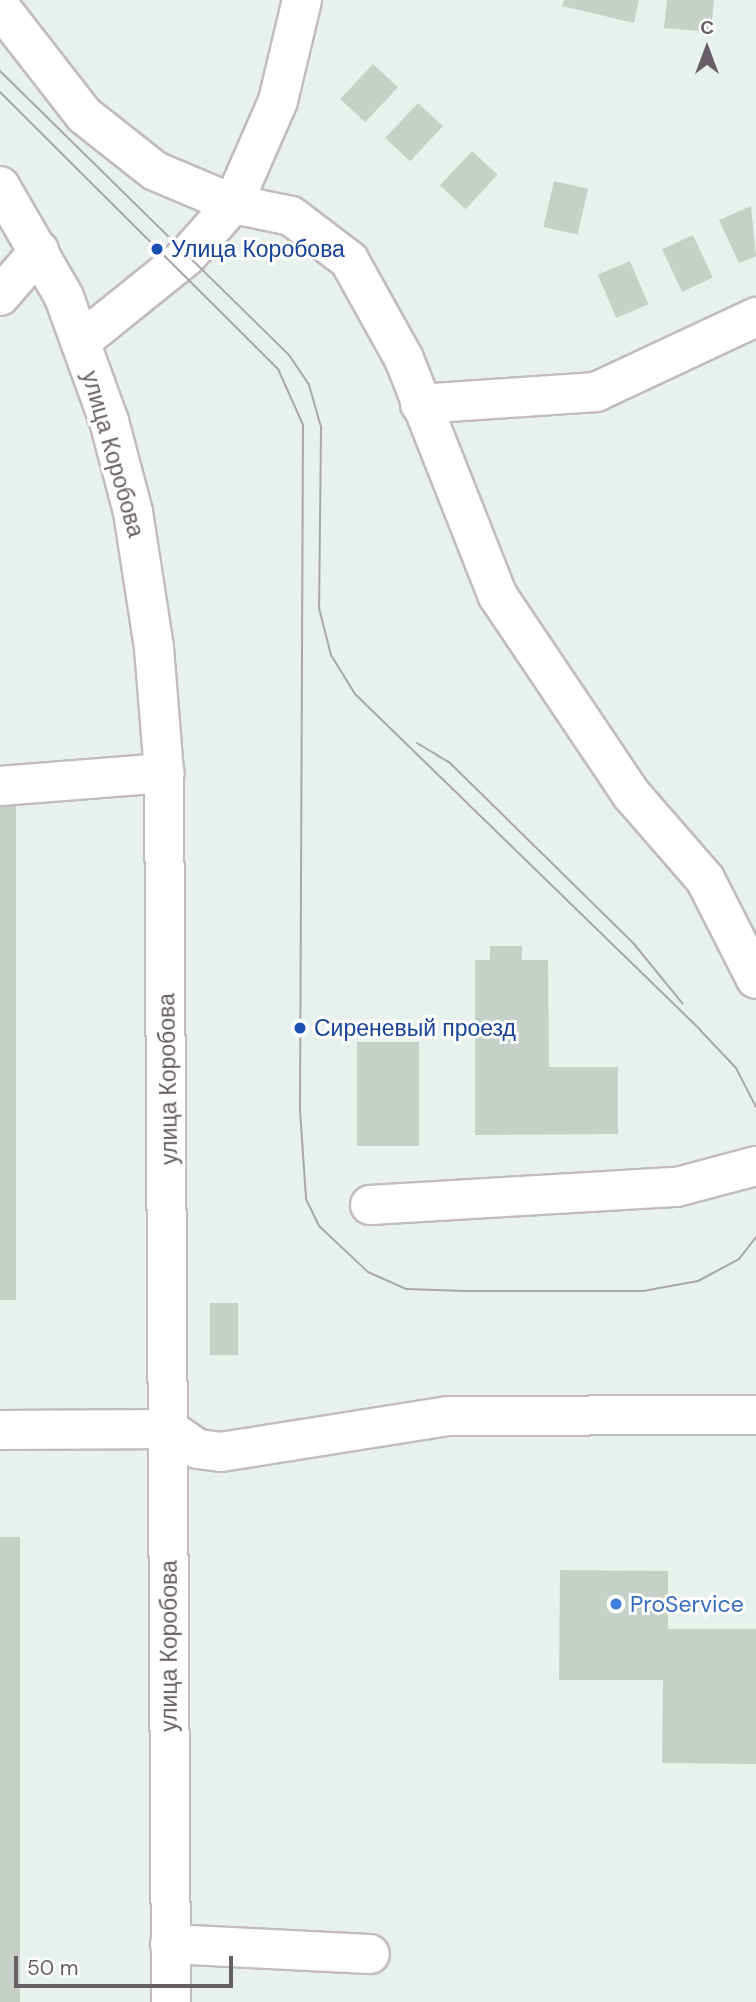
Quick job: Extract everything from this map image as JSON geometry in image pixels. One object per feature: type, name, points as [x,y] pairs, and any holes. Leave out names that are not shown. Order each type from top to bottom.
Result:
[{"type":"street","points":[[80,342],[187,256],[233,204],[278,101],[302,0]]},
{"type":"street","points":[[0,7],[84,115],[155,171],[233,204],[291,216],[349,260],[378,305],[498,596],[631,794],[740,917],[756,979]]},
{"type":"street","name":"улица Коробова","points":[[0,186],[39,251],[80,342],[133,512],[164,773],[171,2002]]},
{"type":"street","points":[[0,296],[39,251]]},
{"type":"street","points":[[420,404],[596,392],[756,317]]},
{"type":"street","points":[[0,786],[164,773]]},
{"type":"street","points":[[370,1205],[677,1187],[756,1166]]},
{"type":"street","points":[[0,1430],[169,1429],[198,1449],[221,1452],[449,1416],[756,1415]]},
{"type":"street","points":[[170,1944],[370,1954]]},
{"type":"building","points":[[564,0],[639,0],[634,23],[562,6]]},
{"type":"building","points":[[667,0],[714,0],[711,32],[664,28]]},
{"type":"building","points":[[373,64],[398,87],[365,122],[340,99]]},
{"type":"building","points":[[418,103],[443,126],[410,161],[385,138]]},
{"type":"building","points":[[472,151],[498,175],[466,209],[440,185]]},
{"type":"building","points":[[554,181],[588,189],[578,235],[543,227]]},
{"type":"building","points":[[751,206],[756,256],[739,263],[719,220]]},
{"type":"building","points":[[693,235],[713,278],[682,292],[662,249]]},
{"type":"building","points":[[630,261],[648,304],[616,318],[598,275]]},
{"type":"building","points":[[0,795],[16,795],[16,1300],[0,1300]]},
{"type":"building","points":[[490,946],[522,946],[522,960],[548,960],[549,1067],[618,1067],[618,1134],[475,1135],[475,960],[490,960]]},
{"type":"building","points":[[357,1042],[419,1042],[419,1146],[357,1146]]},
{"type":"building","points":[[210,1303],[238,1303],[238,1355],[210,1355]]},
{"type":"building","points":[[0,1537],[20,1537],[20,2002],[0,2002]]},
{"type":"building","points":[[560,1570],[668,1571],[668,1629],[756,1629],[756,1764],[662,1763],[663,1680],[559,1680]]},
{"type":"tram line","points":[[0,71],[289,355],[309,385],[321,427],[319,608],[331,655],[355,694],[700,1030],[736,1068],[756,1107]]},
{"type":"tram line","points":[[0,92],[278,369],[303,425],[300,1110],[306,1199],[319,1226],[368,1272],[406,1289],[466,1291],[643,1291],[698,1281],[739,1259],[756,1237]]},
{"type":"tram line","points":[[417,743],[449,762],[634,944],[683,1004]]},
{"type":"place","name":"Улица Коробова","points":[[157,249]]},
{"type":"place","name":"Сиреневый проезд","points":[[300,1028]]},
{"type":"place","name":"ProService","points":[[616,1604]]}]
